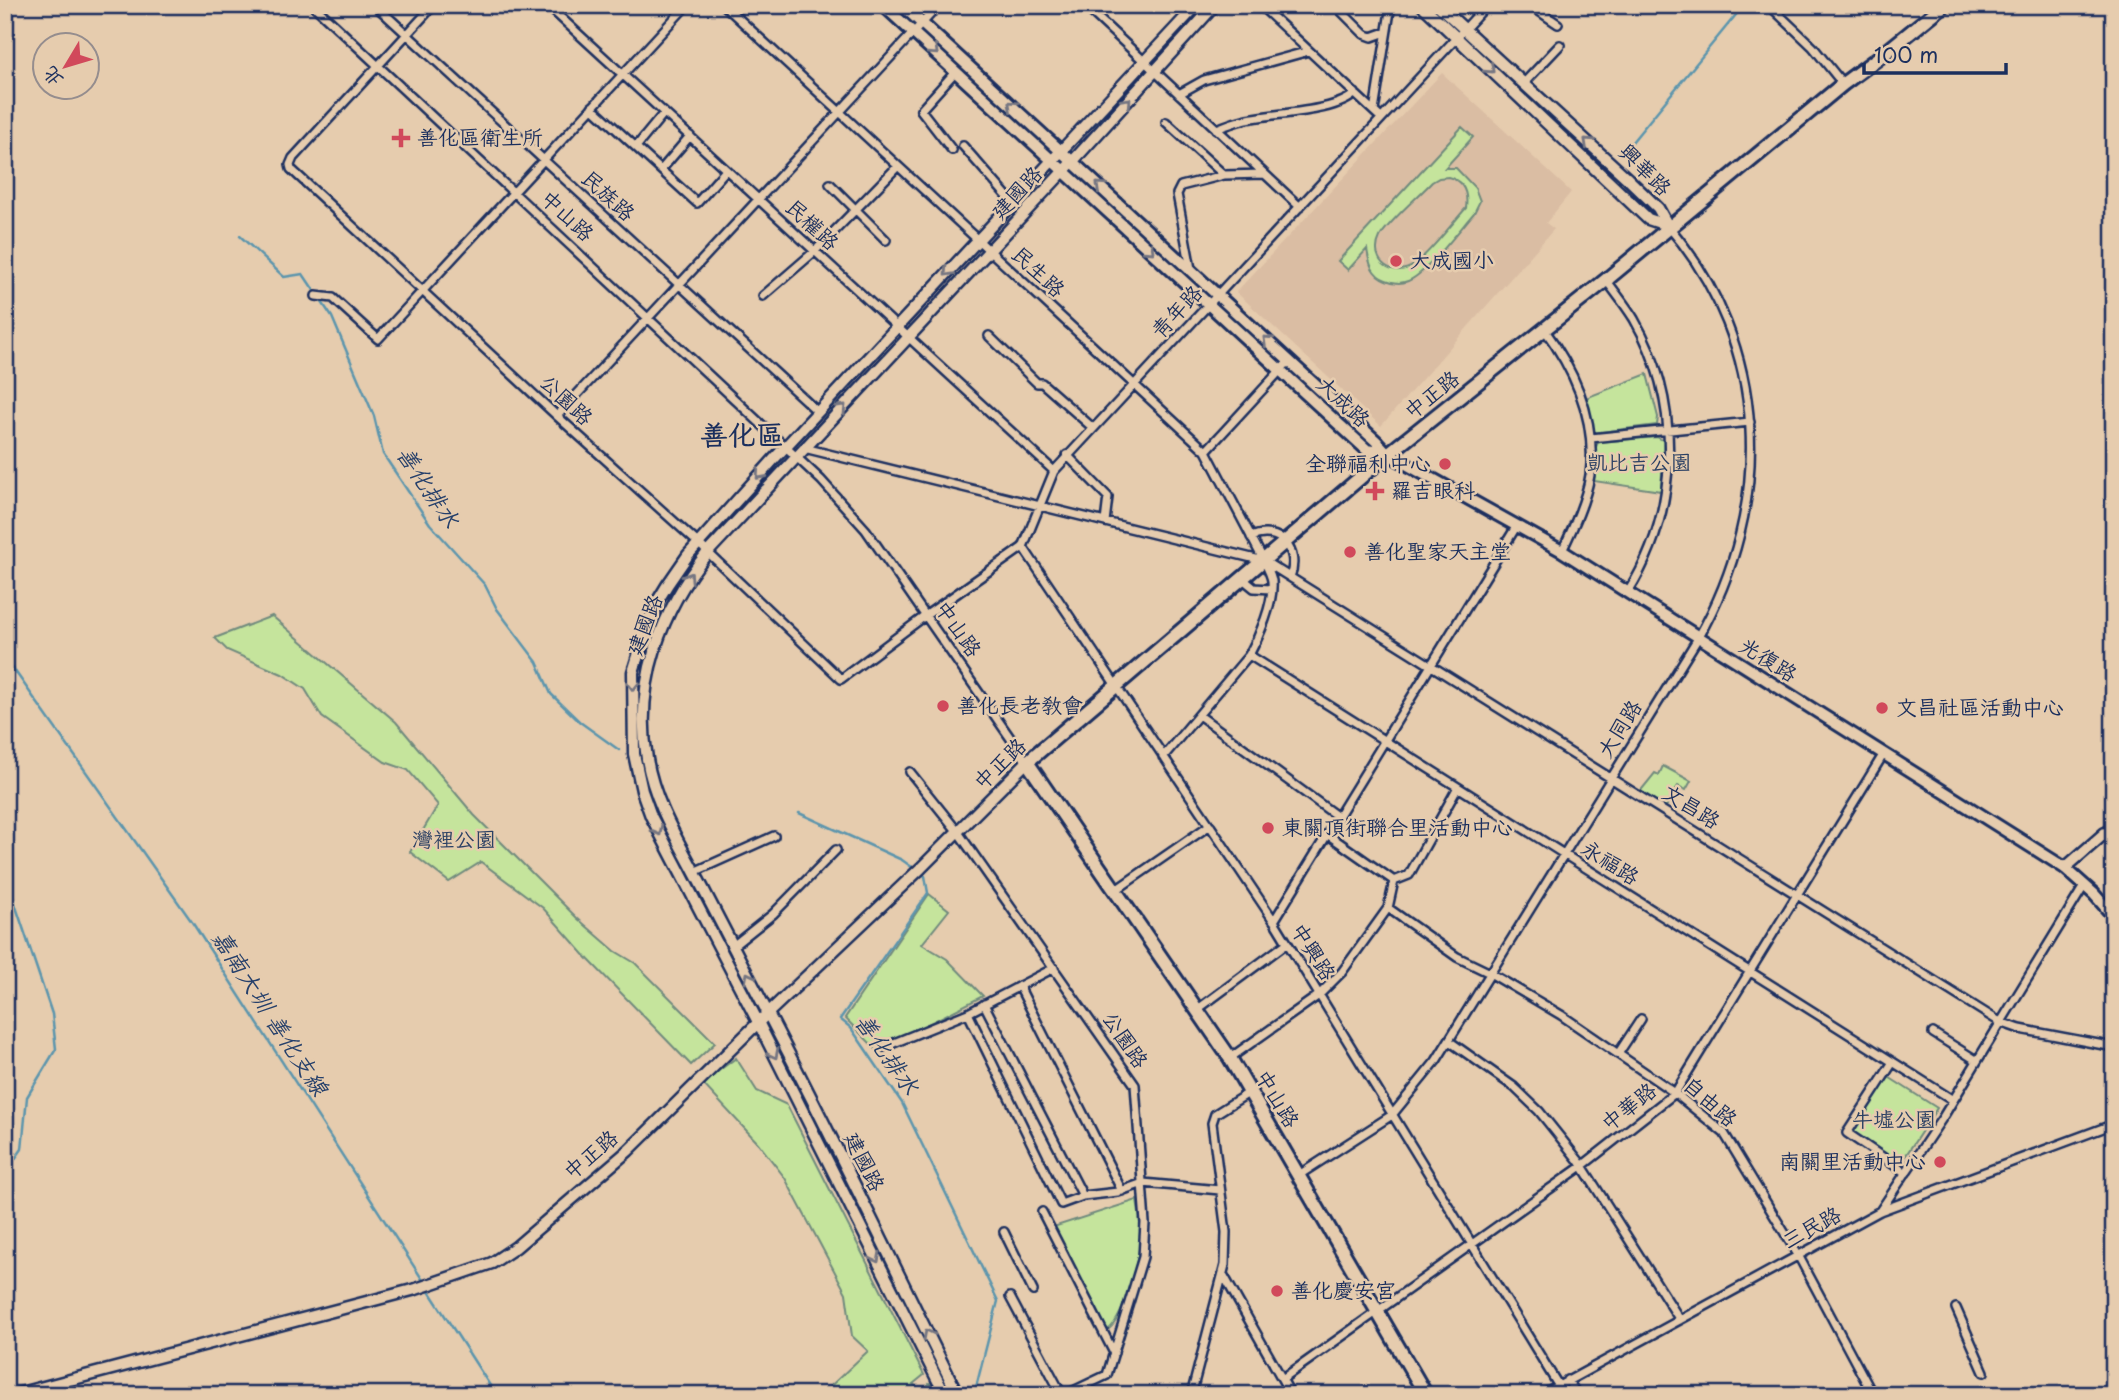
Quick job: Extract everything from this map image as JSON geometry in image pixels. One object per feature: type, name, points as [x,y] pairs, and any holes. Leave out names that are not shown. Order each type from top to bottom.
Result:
[{"type":"main road","name":"大成路","points":[[883,5],[1367,450],[1388,454]]},
{"type":"main road","name":"大成路","points":[[902,5],[1376,440],[1388,454]]},
{"type":"main road","name":"中正路","points":[[1027,762],[1388,454],[1944,5]]},
{"type":"main road","name":"光復路","points":[[1388,454],[1562,551],[2065,868],[2114,917]]},
{"type":"main road","name":"中山路","points":[[1027,762],[1230,1058],[1426,1395]]},
{"type":"street","name":"中山路","points":[[313,5],[786,446],[800,452],[866,530],[1027,762]]},
{"type":"street","name":"民族路","points":[[375,5],[818,412]]},
{"type":"street","points":[[378,66],[434,5]]},
{"type":"street","name":"民權路","points":[[547,5],[1054,471]]},
{"type":"street","points":[[316,296],[333,298],[378,339],[687,5]]},
{"type":"street","name":"民生路","points":[[724,5],[1206,451],[1264,561],[1271,578],[1271,589]]},
{"type":"street","points":[[557,416],[939,5]]},
{"type":"street","points":[[1084,5],[1300,206]]},
{"type":"street","name":"建國路","points":[[945,1395],[758,1022],[651,816],[634,754],[633,671],[657,602],[698,543],[1197,5]]},
{"type":"street","name":"建國路","points":[[958,1395],[768,1013],[663,813],[647,758],[646,687],[656,642],[677,596],[708,552],[1215,5]]},
{"type":"street","points":[[1335,5],[1364,34],[1372,37],[1385,32]]},
{"type":"street","points":[[1374,111],[1391,5]]},
{"type":"street","name":"興華路","points":[[1422,5],[1524,83],[1658,208],[1669,226]]},
{"type":"street","name":"興華路","points":[[1438,5],[1461,34],[1648,219],[1669,226]]},
{"type":"street","name":"青年路","points":[[1023,547],[1054,471],[1487,5]]},
{"type":"street","points":[[1530,5],[1558,23]]},
{"type":"street","points":[[1769,5],[1813,47],[1843,84]]},
{"type":"street","points":[[1266,7],[1381,117]]},
{"type":"street","points":[[1524,83],[1560,45]]},
{"type":"street","points":[[1179,94],[1204,79],[1309,51]]},
{"type":"street","name":"公園路","points":[[378,66],[293,158],[290,167],[294,174],[708,552],[841,679],[925,616]]},
{"type":"street","points":[[952,150],[921,110],[956,71]]},
{"type":"street","points":[[1216,129],[1242,120],[1348,101],[1355,93]]},
{"type":"street","points":[[593,107],[697,203],[726,170]]},
{"type":"street","points":[[636,147],[664,113]]},
{"type":"street","points":[[1166,122],[1224,175]]},
{"type":"street","points":[[661,170],[690,136]]},
{"type":"street","points":[[963,146],[1013,203]]},
{"type":"street","points":[[763,296],[815,251],[898,166]]},
{"type":"street","points":[[1191,270],[1177,194],[1181,186],[1224,175],[1265,174]]},
{"type":"street","points":[[830,184],[886,240]]},
{"type":"street","name":"大同路","points":[[1298,1175],[1392,1115],[1415,1089],[1449,1041],[1565,855],[1698,638],[1722,592],[1742,531],[1751,472],[1750,422],[1739,361],[1726,318],[1699,268],[1669,226]]},
{"type":"street","points":[[1606,280],[1634,319],[1646,344],[1659,382],[1668,430],[1670,460],[1662,514],[1654,541],[1629,593]]},
{"type":"street","points":[[1544,329],[1573,374],[1582,395],[1591,438],[1590,474],[1562,551]]},
{"type":"street","points":[[989,336],[1037,383],[1042,383],[1093,428]]},
{"type":"street","points":[[1206,451],[1289,361]]},
{"type":"street","points":[[1591,438],[1750,422]]},
{"type":"street","points":[[800,452],[1040,506],[1264,561]]},
{"type":"street","points":[[1068,455],[1108,497],[1104,522]]},
{"type":"street","points":[[1274,921],[1516,527]]},
{"type":"street","points":[[1251,537],[1270,534],[1285,542],[1292,551],[1294,561],[1290,577]]},
{"type":"street","points":[[925,616],[1023,547]]},
{"type":"street","name":"中興路","points":[[1023,547],[1274,921],[1558,1385]]},
{"type":"street","name":"文昌路","points":[[1264,561],[2000,1022],[2020,1029],[2114,1047]]},
{"type":"street","points":[[1163,757],[1249,655],[1258,638],[1271,589],[1254,588],[1242,579]]},
{"type":"street","name":"永福路","points":[[1249,655],[1953,1100]]},
{"type":"street","points":[[1200,716],[1338,817]]},
{"type":"street","name":"中華路","points":[[1282,1378],[1582,1166],[1675,1093],[1883,755]]},
{"type":"street","name":"中正路","points":[[13,1395],[416,1289],[492,1263],[516,1247],[628,1151],[1027,762]]},
{"type":"street","name":"公園路","points":[[911,772],[958,832],[1135,1085],[1145,1223],[1143,1257],[1107,1375],[1064,1395]]},
{"type":"street","points":[[1394,881],[1409,875],[1458,787]]},
{"type":"street","points":[[1116,890],[1210,825]]},
{"type":"street","points":[[2065,868],[2105,833],[2114,829]]},
{"type":"street","points":[[1327,834],[1394,881]]},
{"type":"street","points":[[694,872],[774,836]]},
{"type":"street","points":[[733,946],[773,914],[836,850]]},
{"type":"street","points":[[1230,1058],[1319,995],[1342,972],[1388,908],[1394,881]]},
{"type":"street","points":[[1880,1211],[1953,1100],[2084,886]]},
{"type":"street","name":"自由路","points":[[1388,908],[1457,957],[1561,1015],[1675,1093],[1724,1133],[1798,1255],[1872,1395]]},
{"type":"street","points":[[1198,1009],[1287,943]]},
{"type":"street","points":[[884,1048],[968,1013],[1054,968]]},
{"type":"street","points":[[1019,986],[1122,1191]]},
{"type":"street","points":[[984,1004],[1083,1196]]},
{"type":"street","points":[[968,1013],[1061,1204],[1083,1196],[1122,1191],[1143,1183],[1220,1190]]},
{"type":"street","points":[[1618,1054],[1641,1020]]},
{"type":"street","points":[[1933,1033],[1976,1060]]},
{"type":"street","points":[[1449,1041],[1503,1078],[1539,1111],[1582,1166],[1680,1320]]},
{"type":"street","points":[[1893,1062],[1847,1133],[1906,1173]]},
{"type":"street","points":[[1191,1395],[1223,1276],[1226,1232],[1212,1124],[1215,1114],[1250,1092]]},
{"type":"street","name":"三民路","points":[[1542,1395],[1880,1211],[2114,1124]]},
{"type":"street","points":[[1042,1212],[1114,1353]]},
{"type":"street","points":[[1004,1232],[1033,1291]]},
{"type":"street","points":[[1223,1276],[1291,1395]]},
{"type":"street","points":[[1010,1297],[1064,1395]]},
{"type":"street","points":[[1956,1308],[1984,1371]]},
{"type":"street","points":[[1567,1380],[1578,1395]]},
{"type":"shaded area","name":"大成國小","points":[[1442,73],[1571,192],[1546,223],[1554,229],[1381,426],[1236,292]]},
{"type":"green space","points":[[1462,127],[1473,137],[1445,168],[1456,168],[1475,188],[1480,201],[1474,213],[1424,270],[1408,281],[1397,283],[1381,278],[1374,272],[1367,249],[1348,270],[1338,261]],"holes":[[[1439,178],[1453,179],[1464,188],[1466,208],[1415,264],[1399,270],[1385,265],[1377,254],[1377,246],[1384,231],[1432,182]]]},
{"type":"green space","points":[[1647,374],[1658,417],[1657,425],[1592,433],[1583,399]]},
{"type":"green space","name":"凱比吉公園","points":[[1657,437],[1664,441],[1661,491],[1594,481],[1595,449],[1598,442]]},
{"type":"green space","name":"灣裡公園","points":[[272,616],[396,722],[474,815],[577,918],[615,951],[635,963],[715,1043],[691,1065],[589,960],[543,908],[481,862],[449,882],[410,852],[438,805],[408,770],[385,762],[322,717],[305,689],[282,674],[227,650],[215,638]]},
{"type":"green space","points":[[1663,766],[1691,781],[1686,790],[1678,786],[1664,810],[1638,794],[1655,773],[1659,775]]},
{"type":"green space","points":[[929,894],[949,910],[922,944],[947,959],[983,996],[877,1050],[845,1018]]},
{"type":"green space","points":[[736,1058],[757,1091],[787,1105],[924,1375],[913,1384],[922,1391],[930,1383],[936,1395],[821,1395],[868,1351],[852,1336],[846,1293],[785,1178],[758,1143],[702,1083]]},
{"type":"green space","name":"牛墟公園","points":[[1887,1076],[1937,1108],[1900,1164],[1851,1131]]},
{"type":"green space","points":[[1137,1200],[1140,1244],[1136,1265],[1118,1317],[1106,1331],[1047,1229]]},
{"type":"waterway","points":[[1623,153],[1744,5]]},
{"type":"waterway","name":"善化排水","points":[[240,236],[284,277],[303,274],[332,317],[374,416],[383,454],[430,524],[485,585],[497,609],[537,662],[551,694],[580,722],[619,750]]},
{"type":"waterway","name":"嘉南大圳 善化支線","points":[[5,657],[192,922],[424,1282]]},
{"type":"waterway","name":"善化排水","points":[[799,813],[902,860],[916,870]]},
{"type":"waterway","points":[[5,874],[52,1014],[56,1049],[27,1097],[22,1149],[5,1173]]},
{"type":"waterway","name":"善化排水","points":[[921,874],[925,876],[928,893],[840,1019],[851,1028],[902,1103],[998,1301],[974,1395]]},
{"type":"waterway","name":"嘉南大圳 善化支線","points":[[427,1288],[496,1395]]},
{"type":"place","name":"善化區衛生所","points":[[401,138]]},
{"type":"place","name":"大成國小","points":[[1396,261]]},
{"type":"place","name":"全聯福利中心","points":[[1445,464]]},
{"type":"place","name":"羅吉眼科","points":[[1375,491]]},
{"type":"place","name":"善化聖家天主堂","points":[[1350,552]]},
{"type":"place","name":"善化長老教會","points":[[943,706]]},
{"type":"place","name":"文昌社區活動中心","points":[[1882,708]]},
{"type":"place","name":"東關頂街聯合里活動中心","points":[[1268,828]]},
{"type":"place","name":"南關里活動中心","points":[[1940,1162]]},
{"type":"place","name":"善化慶安宮","points":[[1277,1291]]},
{"type":"district","name":"善化區","points":[[742,435]]}]
